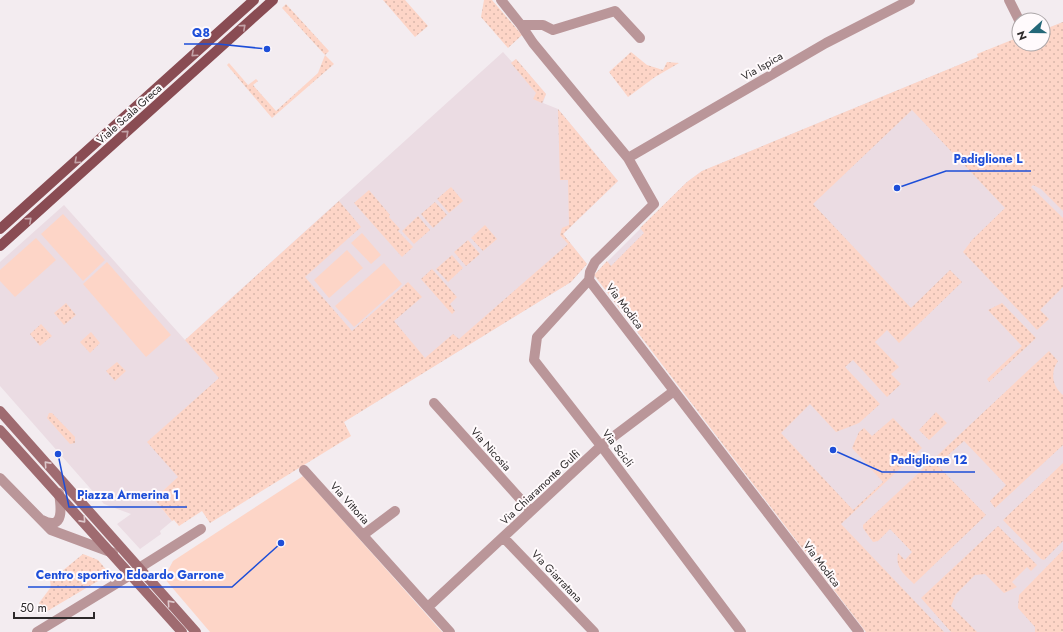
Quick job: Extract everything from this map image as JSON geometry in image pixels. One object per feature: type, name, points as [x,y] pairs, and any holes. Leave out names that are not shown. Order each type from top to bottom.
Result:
[{"type":"main road","name":"Viale Scala Greca","points":[[0,229],[254,0]]},
{"type":"main road","name":"Viale Scala Greca","points":[[0,246],[273,0]]},
{"type":"street","points":[[501,0],[534,43],[628,158],[654,204],[595,262],[590,272],[590,280]]},
{"type":"street","name":"Via Ispica","points":[[628,158],[826,43],[910,0]]},
{"type":"street","points":[[1009,0],[1015,12]]},
{"type":"street","points":[[521,25],[543,25],[553,30],[615,11],[640,38]]},
{"type":"street","name":"Via Modica","points":[[590,280],[859,632]]},
{"type":"street","name":"Via Scicli","points":[[590,280],[537,337],[534,360],[601,446],[741,632]]},
{"type":"street","name":"Via Chiaramonte Gulfi","points":[[428,607],[601,446],[674,391]]},
{"type":"street","name":"Via Nicosia","points":[[434,403],[531,511]]},
{"type":"street","points":[[0,411],[135,571],[182,632]]},
{"type":"street","points":[[0,430],[113,553],[135,571],[196,632]]},
{"type":"street","name":"Via Vittoria","points":[[304,470],[450,632]]},
{"type":"street","points":[[0,478],[51,530],[113,553]]},
{"type":"street","points":[[38,518],[51,523],[57,521],[62,510],[59,493]]},
{"type":"street","points":[[363,535],[395,511]]},
{"type":"street","points":[[37,632],[201,529]]},
{"type":"street","name":"Via Giarratana","points":[[503,537],[594,632]]},
{"type":"shaded area","points":[[383,0],[405,0],[428,26],[415,37]]},
{"type":"shaded area","points":[[484,0],[492,0],[522,35],[508,48],[481,17]]},
{"type":"shaded area","points":[[286,4],[329,51],[325,55],[282,8]]},
{"type":"shaded area","points":[[1063,22],[1063,632],[866,632],[594,275],[687,182],[702,171],[1011,43],[1011,52],[1051,52],[1051,27]]},
{"type":"shaded area","points":[[1063,22],[1063,211],[1041,189],[1033,185],[1031,187],[1063,218],[1063,287],[1040,310],[1049,319],[1037,330],[963,252],[972,240],[1005,208],[912,110],[813,204],[911,308],[950,270],[962,282],[899,343],[887,330],[875,342],[899,367],[891,374],[901,384],[887,397],[853,360],[845,367],[880,404],[859,423],[836,432],[810,404],[781,433],[853,510],[883,482],[852,448],[859,432],[864,428],[872,436],[893,418],[922,448],[841,524],[944,632],[866,632],[594,275],[607,261],[611,266],[644,233],[640,228],[687,182],[702,171],[978,57],[977,54],[1011,40],[1011,52],[1051,52],[1051,27]]},
{"type":"shaded area","points":[[503,52],[512,62],[516,59],[546,94],[543,103],[558,109],[618,181],[563,234],[587,264],[571,282],[288,456],[179,477],[154,499],[172,521],[160,531],[161,534],[140,549],[117,524],[131,514],[104,504],[0,386],[0,262],[64,205],[185,340]]},
{"type":"shaded area","points":[[631,52],[647,65],[663,70],[667,62],[679,63],[655,77],[628,97],[609,72]]},
{"type":"shaded area","points":[[325,55],[334,64],[272,118],[227,65],[229,63],[248,85],[256,79],[258,81],[253,85],[276,111],[318,73]]},
{"type":"shaded area","points":[[516,59],[546,94],[542,103],[533,99],[536,93],[511,63]]},
{"type":"shaded area","points":[[558,109],[618,181],[563,234],[587,264],[571,282],[344,422],[351,436],[210,523],[202,511],[179,526],[174,520],[172,521],[154,499],[178,477],[147,442],[219,378],[185,340],[339,201],[361,227],[305,277],[352,331],[408,282],[422,297],[394,321],[425,358],[453,334],[459,339],[568,244],[560,235],[562,228],[569,225],[568,180],[560,180]]},
{"type":"shaded area","points":[[451,187],[463,201],[449,213],[437,199]]},
{"type":"shaded area","points":[[369,190],[400,229],[398,231],[413,247],[402,257],[354,203]]},
{"type":"shaded area","points":[[435,202],[447,215],[433,228],[421,214]]},
{"type":"shaded area","points":[[63,214],[105,260],[83,281],[41,234]]},
{"type":"shaded area","points":[[418,216],[430,230],[414,244],[402,231]]},
{"type":"shaded area","points":[[485,225],[497,239],[483,251],[471,238]]},
{"type":"shaded area","points":[[362,233],[381,255],[371,264],[351,243]]},
{"type":"shaded area","points":[[36,238],[56,260],[15,297],[0,281],[0,270]]},
{"type":"shaded area","points":[[468,240],[480,254],[466,266],[454,252]]},
{"type":"shaded area","points":[[347,250],[363,268],[329,298],[314,280]]},
{"type":"shaded area","points":[[452,255],[463,268],[448,282],[436,269]]},
{"type":"shaded area","points":[[107,262],[171,335],[146,357],[83,284]]},
{"type":"shaded area","points":[[384,263],[402,284],[354,327],[335,306]]},
{"type":"shaded area","points":[[432,269],[457,297],[450,304],[455,311],[452,314],[421,279]]},
{"type":"shaded area","points":[[66,303],[76,315],[64,325],[54,313]]},
{"type":"shaded area","points":[[1002,303],[1036,338],[989,382],[987,379],[1022,346],[988,310]]},
{"type":"shaded area","points":[[41,324],[52,336],[40,346],[30,334]]},
{"type":"shaded area","points":[[91,332],[100,343],[90,353],[80,342]]},
{"type":"shaded area","points":[[1049,351],[1058,361],[1055,365],[1053,379],[1056,387],[1063,395],[1063,445],[995,508],[990,501],[1006,485],[964,441],[937,465],[986,515],[914,584],[899,567],[897,558],[898,553],[905,560],[912,552],[890,529],[878,541],[873,542],[863,528],[863,525]]},
{"type":"shaded area","points":[[117,362],[126,371],[115,381],[106,371]]},
{"type":"shaded area","points":[[936,412],[947,423],[929,440],[919,430]]},
{"type":"shaded area","points":[[49,413],[52,413],[75,437],[75,443],[70,444],[47,418]]},
{"type":"shaded area","points":[[1063,463],[1063,541],[1044,560],[1041,559],[1003,520]]},
{"type":"shaded area","points":[[303,476],[442,632],[210,632],[164,578],[173,561]]},
{"type":"shaded area","points":[[998,526],[1037,565],[1031,571],[1027,567],[1012,582],[1017,587],[1004,593],[985,574],[975,575],[956,594],[951,606],[977,632],[951,632],[921,598]]},
{"type":"shaded area","points":[[1063,550],[1063,632],[1035,632],[1035,627],[1018,608],[1019,595]]},
{"type":"shaded area","points":[[83,554],[98,560],[110,574],[44,613],[39,603],[51,587],[50,581]]},
{"type":"place","name":"Q8","points":[[267,49]]},
{"type":"place","name":"Padiglione L","points":[[897,188]]},
{"type":"place","name":"Padiglione 12","points":[[833,450]]},
{"type":"place","name":"Piazza Armerina 1","points":[[58,454]]},
{"type":"place","name":"Centro sportivo Edoardo Garrone","points":[[281,543]]}]
